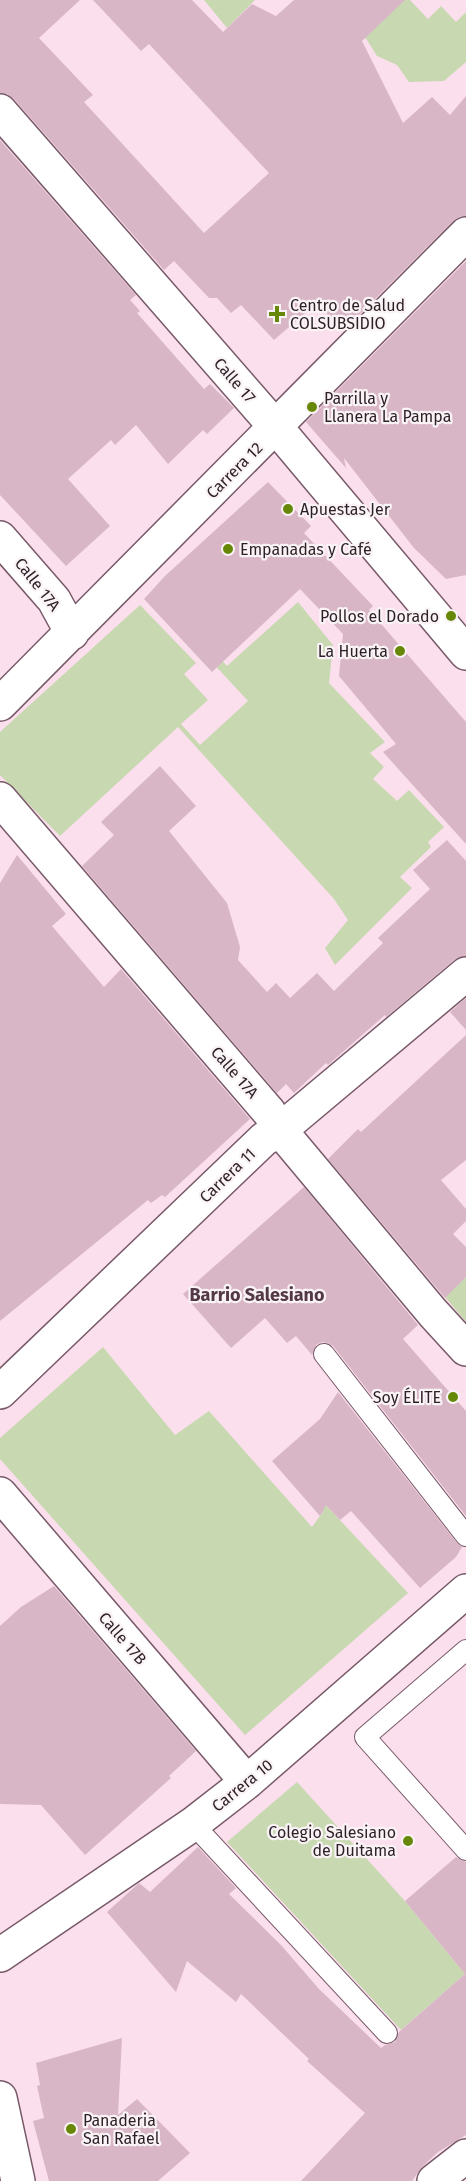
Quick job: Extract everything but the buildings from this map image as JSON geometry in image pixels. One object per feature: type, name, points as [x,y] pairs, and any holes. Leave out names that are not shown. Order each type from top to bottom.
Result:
[{"type":"street","name":"Calle 17","points":[[0,111],[276,428],[466,653]]},
{"type":"street","name":"Carrera 12","points":[[0,704],[466,234]]},
{"type":"street","name":"Calle 17A","points":[[0,538],[54,600],[72,633]]},
{"type":"street","name":"Calle 17A","points":[[0,799],[269,1112],[280,1130],[433,1313],[466,1349]]},
{"type":"street","name":"Carrera 11","points":[[0,1392],[264,1139],[280,1130],[466,974]]},
{"type":"street","name":"Calle 17B","points":[[0,1494],[247,1782]]},
{"type":"street","name":"Carrera 10","points":[[0,1954],[193,1824],[247,1782],[466,1591]]},
{"type":"street","points":[[0,2098],[18,2181]]},
{"type":"street","points":[[434,2181],[466,2156]]},
{"type":"lane","points":[[324,1354],[466,1536]]},
{"type":"lane","points":[[466,1650],[366,1737],[466,1850]]},
{"type":"lane","points":[[193,1824],[387,2032]]},
{"type":"green space","points":[[204,0],[255,0],[227,28]]},
{"type":"green space","points":[[397,0],[410,0],[428,19],[441,6],[456,22],[466,12],[466,62],[444,81],[409,82],[397,65],[377,56],[358,26]]},
{"type":"green space","points":[[298,602],[333,645],[329,683],[385,742],[370,753],[384,767],[373,779],[397,801],[409,790],[444,827],[428,842],[431,847],[400,877],[412,888],[335,965],[325,948],[348,920],[334,899],[178,727],[60,836],[0,775],[0,732],[140,605],[196,663],[184,674],[208,700],[181,724],[200,745],[248,701],[211,661],[217,655],[227,666]]},
{"type":"green space","points":[[466,1277],[466,1322],[445,1297]]},
{"type":"green space","points":[[103,1347],[175,1435],[209,1411],[312,1527],[322,1513],[324,1503],[408,1593],[245,1735],[0,1459],[0,1438]]},
{"type":"green space","points":[[297,1782],[405,1901],[465,1974],[401,2030],[227,1842]]},
{"type":"place","name":"Centro de Salud COLSUBSIDIO","points":[[277,314]]},
{"type":"place","name":"Parrilla y Llanera La Pampa","points":[[312,407]]},
{"type":"place","name":"Apuestas Jer","points":[[288,509]]},
{"type":"place","name":"Empanadas y Café","points":[[228,549]]},
{"type":"place","name":"Pollos el Dorado","points":[[451,616]]},
{"type":"place","name":"La Huerta","points":[[400,651]]},
{"type":"place","name":"Soy ÉLITE","points":[[453,1397]]},
{"type":"place","name":"Colegio Salesiano de Duitama","points":[[408,1841]]},
{"type":"place","name":"Panaderia San Rafael","points":[[71,2129]]},
{"type":"district","name":"Barrio Salesiano","points":[[257,1295]]}]
